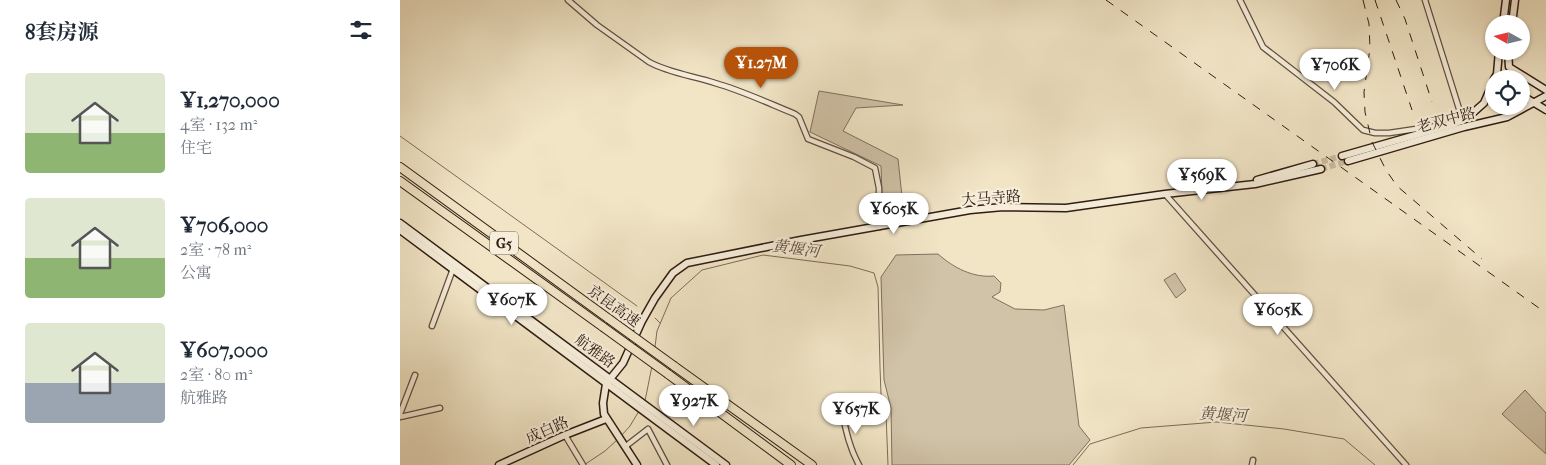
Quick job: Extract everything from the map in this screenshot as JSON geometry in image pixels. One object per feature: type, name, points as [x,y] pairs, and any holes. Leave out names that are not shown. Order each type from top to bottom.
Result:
[{"type":"highway","name":"京昆高速","points":[[400,167],[812,465]]},
{"type":"highway","name":"京昆高速","points":[[400,181],[791,465]]},
{"type":"street","points":[[568,0],[597,25],[658,68],[737,89],[795,114],[808,139],[854,157],[875,168],[879,188],[879,227]]},
{"type":"street","points":[[1240,0],[1263,47],[1334,102],[1363,130],[1375,134],[1454,124]]},
{"type":"street","points":[[1424,0],[1461,115],[1466,119]]},
{"type":"street","points":[[1504,15],[1506,0]]},
{"type":"street","points":[[1513,15],[1515,0]]},
{"type":"street","points":[[1509,60],[1509,67],[1546,90]]},
{"type":"street","name":"老双中路","points":[[1348,161],[1464,127],[1507,117],[1546,96]]},
{"type":"street","points":[[1530,100],[1546,110]]},
{"type":"street","name":"老双中路","points":[[1342,156],[1454,124],[1466,119],[1485,101]]},
{"type":"street","points":[[1237,186],[1313,164]]},
{"type":"street","points":[[1165,194],[1276,180],[1321,169]]},
{"type":"street","points":[[1165,194],[1406,465]]},
{"type":"street","name":"大马寺路","points":[[608,381],[623,363],[642,321],[655,298],[673,273],[687,263],[970,210],[1003,207],[1066,208],[1165,194]]},
{"type":"street","name":"航雅路","points":[[400,223],[608,381]]},
{"type":"street","name":"航雅路","points":[[400,230],[726,465]]},
{"type":"street","points":[[432,326],[453,269]]},
{"type":"street","points":[[400,415],[415,375]]},
{"type":"street","points":[[608,381],[603,403],[606,420],[616,430],[637,465]]},
{"type":"street","points":[[400,415],[440,408]]},
{"type":"street","name":"航雅路","points":[[647,409],[716,465]]},
{"type":"street","points":[[842,409],[846,435],[852,453],[859,465]]},
{"type":"street","name":"成白路","points":[[499,465],[565,435],[606,420]]},
{"type":"street","points":[[624,444],[648,429],[668,465]]},
{"type":"street","points":[[565,435],[582,464]]},
{"type":"shaded area","points":[[819,91],[903,105],[856,108],[843,131],[898,159],[904,215],[892,216],[882,195],[881,166],[810,132]]},
{"type":"shaded area","points":[[938,254],[951,264],[971,274],[994,276],[1001,283],[1000,292],[992,297],[1015,309],[1044,310],[1064,305],[1079,426],[1090,440],[1069,465],[892,465],[891,408],[884,380],[881,277],[896,255]]},
{"type":"shaded area","points":[[1175,273],[1186,290],[1176,298],[1164,280]]},
{"type":"shaded area","points":[[1525,390],[1546,413],[1546,454],[1502,414]]},
{"type":"waterway","points":[[400,136],[637,306]]},
{"type":"waterway","name":"黄堰河","points":[[655,347],[657,331],[671,298],[702,270],[763,255],[850,266],[874,273],[878,287],[881,394],[886,413],[888,465]]},
{"type":"waterway","name":"黄堰河","points":[[655,318],[660,323]]},
{"type":"waterway","name":"黄堰河","points":[[645,401],[652,366]]},
{"type":"waterway","name":"黄堰河","points":[[621,436],[639,411]]},
{"type":"waterway","name":"黄堰河","points":[[1073,465],[1090,444],[1141,428],[1217,422],[1284,429],[1344,439],[1375,465]]},
{"type":"waterway","name":"黄堰河","points":[[584,465],[605,451],[617,440]]},
{"type":"tunnel","points":[[1313,164],[1342,156]]},
{"type":"tunnel","points":[[1321,169],[1348,161]]},
{"type":"railway","points":[[1106,0],[1546,313]]},
{"type":"railway","points":[[1363,0],[1369,24],[1370,48],[1364,92],[1365,112],[1372,142],[1386,170],[1397,186],[1482,259]]},
{"type":"railway","points":[[1375,0],[1412,110]]},
{"type":"railway","points":[[1396,0],[1405,19],[1432,102]]}]
